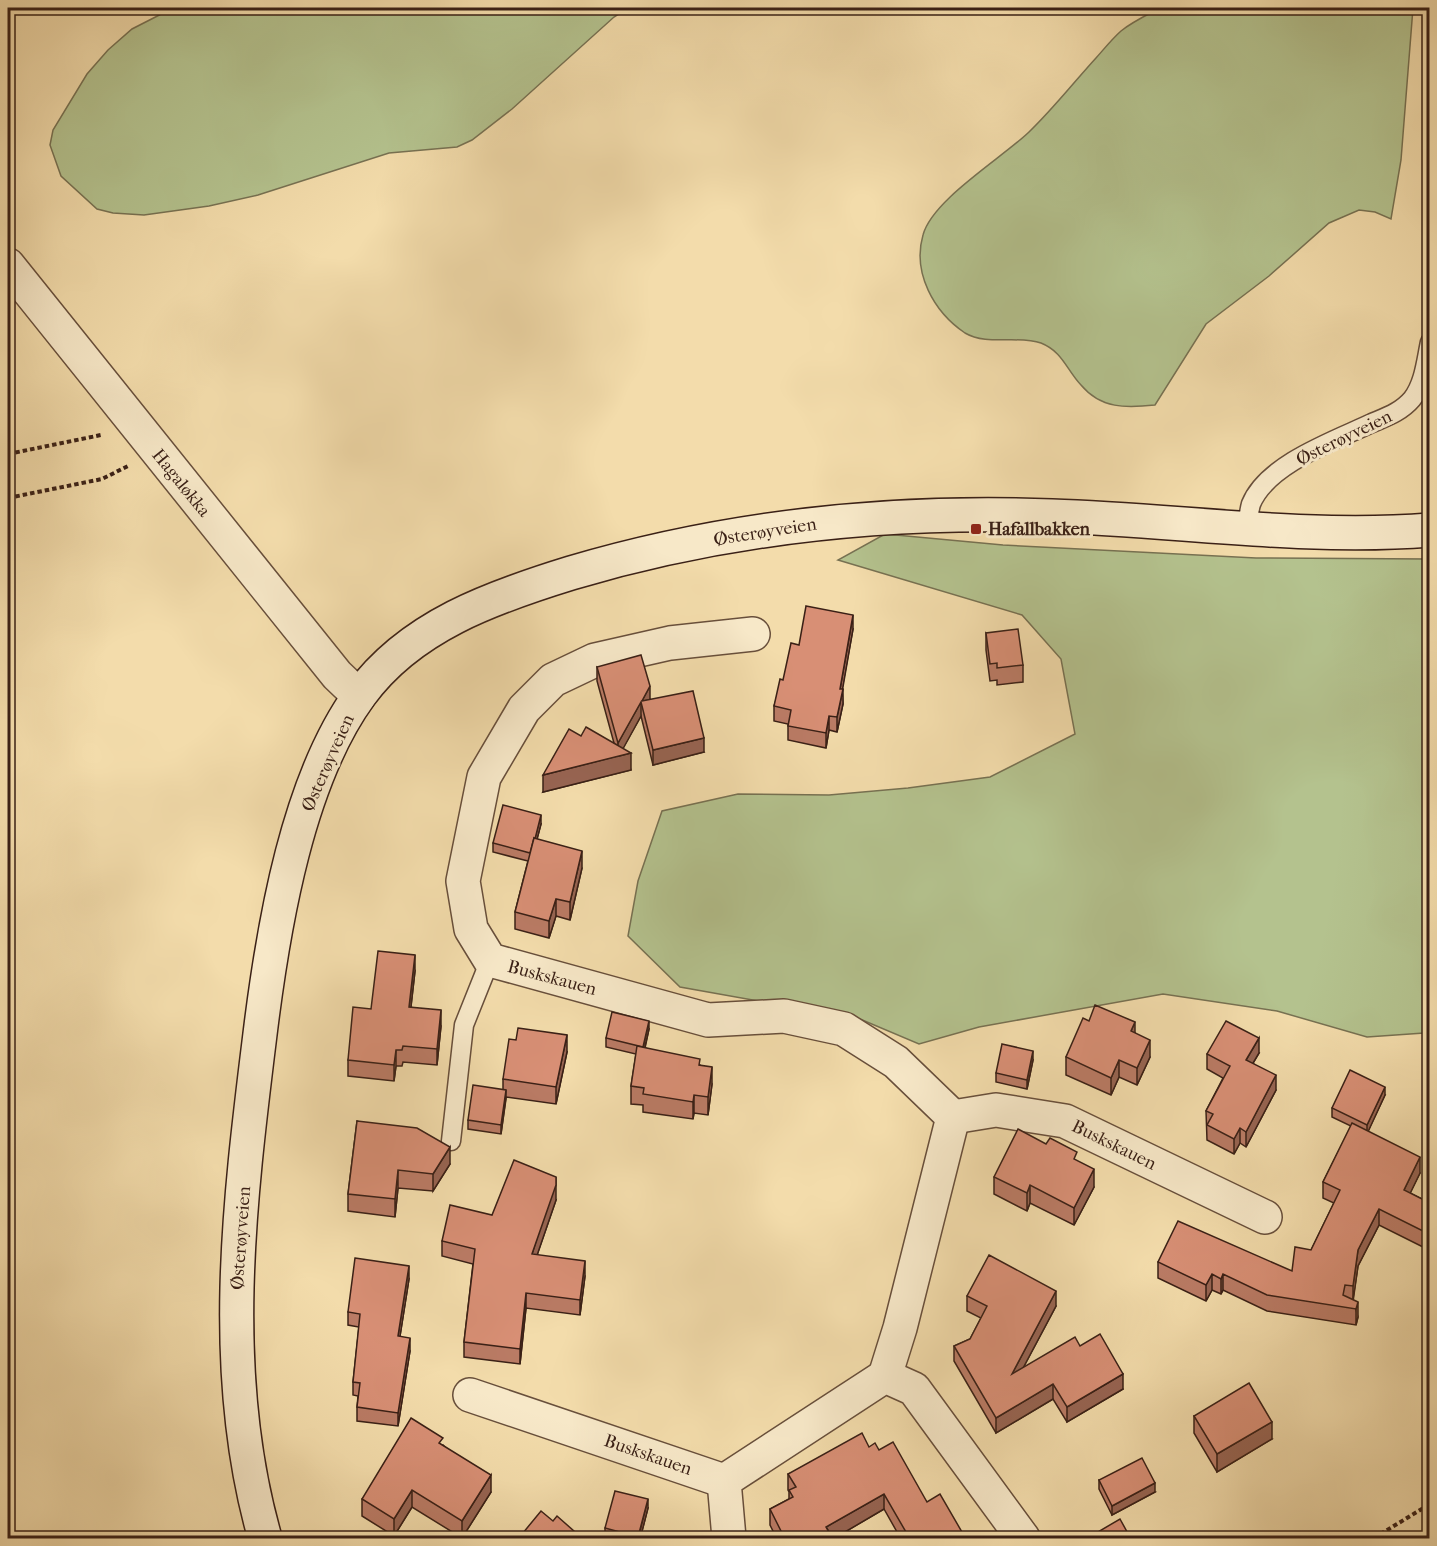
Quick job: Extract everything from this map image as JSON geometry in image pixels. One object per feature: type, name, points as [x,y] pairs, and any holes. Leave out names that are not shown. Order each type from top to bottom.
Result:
[{"type":"street","name":"Hagaløkka","points":[[8,266],[337,675],[359,696]]},
{"type":"street","name":"Østerøyveien","points":[[265,1539],[255,1503],[240,1411],[235,1338],[239,1232],[252,1099],[268,973],[295,848],[322,767],[359,696],[378,674],[434,627],[494,598],[585,569],[702,542],[831,522],[923,515],[1056,516],[1384,533],[1430,530]]},
{"type":"street","name":"Buskskauen","points":[[753,634],[670,644],[595,660],[553,680],[524,709],[484,777],[463,881],[471,929],[490,960],[708,1020],[784,1017],[843,1029],[896,1062],[953,1117],[996,1110],[1065,1121],[1264,1217]]},
{"type":"street","points":[[729,1539],[724,1481],[885,1376],[900,1328],[953,1117]]},
{"type":"street","points":[[885,1376],[914,1389],[1023,1539]]},
{"type":"street","name":"Buskskauen","points":[[470,1395],[724,1481]]},
{"type":"lane","name":"Østerøyveien","points":[[1247,527],[1251,504],[1266,483],[1280,471],[1311,452],[1399,411],[1412,399],[1422,379],[1430,342]]},
{"type":"lane","points":[[451,1141],[464,1025],[490,960]]},
{"type":"path","points":[[8,454],[145,437]]},
{"type":"path","points":[[8,498],[102,479],[133,463],[145,437]]},
{"type":"path","points":[[1374,1539],[1430,1504]]},
{"type":"green space","points":[[173,8],[628,8],[614,17],[512,109],[472,140],[457,147],[389,153],[258,195],[209,206],[144,215],[113,213],[97,209],[61,176],[50,145],[53,130],[87,74],[108,50],[132,29]]},
{"type":"green space","points":[[1160,8],[1413,8],[1401,160],[1391,219],[1375,212],[1359,210],[1329,223],[1269,276],[1206,324],[1155,405],[1134,407],[1115,405],[1097,399],[1076,379],[1054,351],[1041,343],[983,339],[965,333],[944,314],[928,290],[923,277],[920,249],[929,222],[953,194],[1029,132],[1121,31]]},
{"type":"green space","points":[[885,534],[1003,545],[1256,558],[1429,559],[1430,1022],[1424,1033],[1367,1037],[1277,1011],[1163,994],[979,1027],[919,1044],[860,1019],[680,987],[628,936],[638,881],[662,811],[738,794],[829,795],[908,788],[990,777],[1075,734],[1061,659],[1022,615],[838,560]]},
{"type":"building","points":[[806,606],[853,615],[837,717],[829,716],[826,733],[788,726],[791,710],[774,706],[780,679],[783,680],[791,643],[799,645]]},
{"type":"building","points":[[1018,629],[1023,665],[997,668],[997,663],[990,664],[986,633]]},
{"type":"building","points":[[641,655],[650,686],[642,701],[693,691],[704,738],[653,750],[641,702],[618,743],[597,667]]},
{"type":"building","points":[[586,727],[631,753],[543,775],[569,729],[581,736]]},
{"type":"building","points":[[503,805],[541,815],[530,853],[493,843]]},
{"type":"building","points":[[534,838],[582,851],[570,902],[556,899],[549,921],[515,912]]},
{"type":"building","points":[[378,951],[415,955],[409,1007],[441,1010],[437,1049],[403,1046],[402,1050],[396,1050],[394,1065],[348,1060],[353,1007],[371,1009]]},
{"type":"building","points":[[1095,1005],[1135,1022],[1131,1031],[1150,1040],[1137,1068],[1119,1060],[1111,1078],[1066,1057],[1083,1018],[1089,1021]]},
{"type":"building","points":[[612,1012],[649,1021],[643,1047],[606,1038]]},
{"type":"building","points":[[1226,1021],[1259,1038],[1246,1060],[1276,1075],[1246,1132],[1240,1128],[1234,1139],[1207,1125],[1213,1114],[1206,1111],[1230,1066],[1207,1054]]},
{"type":"building","points":[[518,1028],[567,1035],[556,1087],[503,1079],[509,1039],[516,1040]]},
{"type":"building","points":[[1002,1044],[1033,1051],[1027,1080],[996,1073]]},
{"type":"building","points":[[637,1046],[700,1059],[699,1065],[712,1067],[708,1097],[694,1095],[693,1102],[643,1094],[644,1088],[631,1086]]},
{"type":"building","points":[[1350,1070],[1385,1087],[1367,1125],[1332,1108]]},
{"type":"building","points":[[473,1085],[506,1090],[501,1125],[468,1120]]},
{"type":"building","points":[[357,1121],[417,1128],[450,1147],[433,1174],[398,1170],[395,1199],[348,1194]]},
{"type":"building","points":[[1352,1123],[1420,1157],[1404,1190],[1430,1203],[1430,1229],[1427,1233],[1379,1209],[1358,1250],[1353,1286],[1345,1285],[1343,1295],[1358,1302],[1356,1309],[1267,1295],[1223,1274],[1221,1279],[1212,1274],[1206,1285],[1158,1262],[1178,1221],[1292,1271],[1295,1247],[1311,1250],[1340,1190],[1323,1182]]},
{"type":"building","points":[[1018,1129],[1046,1144],[1050,1138],[1077,1152],[1074,1159],[1094,1169],[1074,1208],[1030,1185],[1027,1193],[994,1177]]},
{"type":"building","points":[[514,1160],[556,1177],[556,1185],[532,1254],[585,1261],[580,1300],[526,1293],[520,1349],[464,1342],[475,1249],[442,1241],[450,1205],[492,1215]]},
{"type":"building","points":[[989,1255],[1056,1291],[1012,1374],[1075,1337],[1080,1346],[1100,1334],[1123,1374],[1067,1407],[1053,1384],[996,1418],[954,1346],[970,1339],[987,1306],[967,1296]]},
{"type":"building","points":[[355,1258],[409,1266],[398,1336],[410,1338],[398,1413],[357,1407],[360,1383],[353,1382],[360,1314],[348,1312]]},
{"type":"building","points":[[1249,1383],[1272,1422],[1217,1454],[1194,1416]]},
{"type":"building","points":[[411,1418],[443,1438],[439,1443],[491,1475],[462,1521],[412,1490],[394,1519],[362,1499]]},
{"type":"building","points":[[862,1433],[869,1447],[875,1443],[879,1450],[893,1442],[927,1502],[940,1494],[966,1539],[910,1539],[884,1494],[826,1527],[833,1539],[785,1539],[770,1509],[793,1497],[789,1490],[796,1487],[788,1474]]},
{"type":"building","points":[[1142,1458],[1155,1483],[1112,1506],[1099,1480]]},
{"type":"building","points":[[615,1491],[648,1499],[638,1537],[605,1528]]},
{"type":"building","points":[[541,1511],[553,1521],[557,1516],[583,1539],[518,1539]]},
{"type":"building","points":[[1120,1519],[1131,1539],[1086,1539]]},
{"type":"place","name":"Hafallbakken","points":[[976,529]]}]
